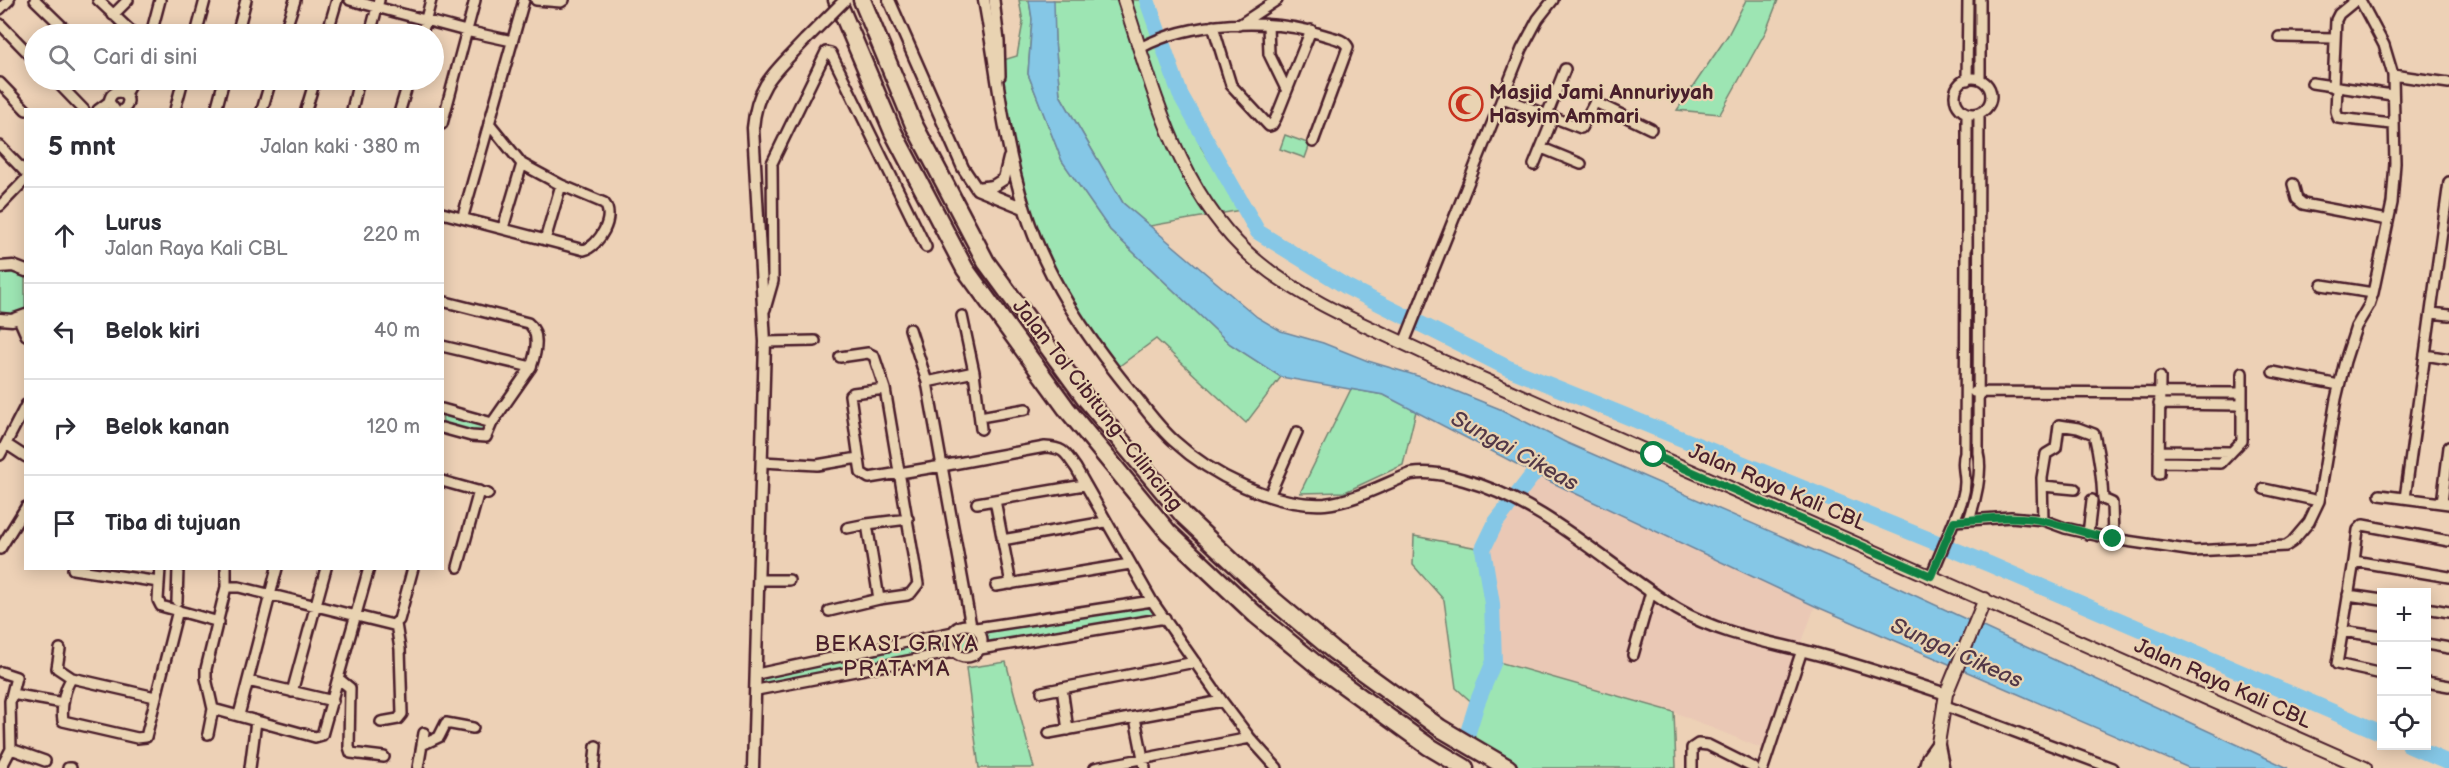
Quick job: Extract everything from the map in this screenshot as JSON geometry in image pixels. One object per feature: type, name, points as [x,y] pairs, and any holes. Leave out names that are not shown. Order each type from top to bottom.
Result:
[{"type":"highway","name":"Jalan Tol Cibitung–Cilincing","points":[[837,0],[893,132],[965,269],[1066,408],[1168,532],[1256,615],[1323,670],[1428,746],[1465,768]]},
{"type":"highway","name":"Jalan Tol Cibitung–Cilincing","points":[[862,0],[914,125],[986,262],[1086,399],[1184,516],[1272,599],[1334,651],[1440,728],[1508,768]]},
{"type":"main road","name":"Jalan Raya Kali CBL","points":[[1124,0],[1154,96],[1184,168],[1194,186],[1231,234],[1259,263],[1304,292],[1344,315],[1404,343],[2365,768]]},
{"type":"main road","points":[[1934,768],[1944,699],[1952,674],[1985,599]]},
{"type":"street","points":[[0,9],[9,0]]},
{"type":"street","points":[[35,0],[60,24]]},
{"type":"street","points":[[98,0],[123,24]]},
{"type":"street","points":[[113,15],[128,0]]},
{"type":"street","points":[[154,24],[160,0]]},
{"type":"street","points":[[198,24],[205,0]]},
{"type":"street","points":[[240,24],[246,0]]},
{"type":"street","points":[[288,24],[295,0]]},
{"type":"street","points":[[330,24],[337,0]]},
{"type":"street","points":[[350,0],[378,4],[441,24]]},
{"type":"street","points":[[425,24],[431,0]]},
{"type":"street","points":[[444,116],[475,0]]},
{"type":"street","points":[[463,216],[524,0]]},
{"type":"street","points":[[536,0],[561,2],[564,0]]},
{"type":"street","points":[[753,768],[757,690],[765,342],[753,128],[755,112],[765,83],[845,0]]},
{"type":"street","points":[[889,0],[963,168],[977,189],[1024,208]]},
{"type":"street","points":[[984,0],[1002,118],[1024,208],[1040,252],[1098,350],[1163,430],[1208,467],[1269,496],[1296,504],[1338,502],[1411,474],[1422,472],[1444,475],[1485,486],[1536,510],[1596,550],[1651,592],[1680,610],[1717,628],[1802,650],[1944,699],[2112,768]]},
{"type":"street","points":[[994,0],[999,41],[1002,118]]},
{"type":"street","points":[[1239,25],[1277,0]]},
{"type":"street","points":[[1404,343],[1518,58],[1533,27],[1553,0]]},
{"type":"street","points":[[1967,80],[1968,0]]},
{"type":"street","points":[[1980,0],[1980,79]]},
{"type":"street","points":[[1954,521],[2011,517],[2043,520],[2088,534],[2194,551],[2281,547],[2292,542],[2301,532],[2319,501],[2339,386],[2349,344],[2373,293],[2388,220],[2395,164],[2392,75],[2384,45],[2358,0],[2337,16],[2336,111],[2338,118],[2392,124]]},
{"type":"street","points":[[373,24],[378,4]]},
{"type":"street","points":[[0,24],[24,49]]},
{"type":"street","points":[[444,25],[512,41]]},
{"type":"street","points":[[1140,48],[1175,34],[1212,26],[1239,25],[1268,25],[1311,30],[1345,42],[1348,47],[1313,142]]},
{"type":"street","points":[[1268,25],[1269,54],[1286,89]]},
{"type":"street","points":[[1212,26],[1232,85],[1269,126],[1276,118],[1311,30]]},
{"type":"street","points":[[2279,37],[2335,38]]},
{"type":"street","points":[[764,315],[773,281],[772,163],[826,52],[831,53],[926,247]]},
{"type":"street","points":[[1534,165],[1542,148],[1565,69]]},
{"type":"street","points":[[2392,75],[2449,83]]},
{"type":"street","points":[[1980,79],[1990,88],[1991,97],[1988,106],[1979,113],[1967,114],[1958,107],[1955,96],[1959,87],[1967,80],[1980,79]]},
{"type":"street","points":[[0,83],[24,108]]},
{"type":"street","points":[[2312,83],[2392,95]]},
{"type":"street","points":[[65,90],[82,108]]},
{"type":"street","points":[[120,90],[128,102],[124,108]]},
{"type":"street","points":[[112,106],[111,96],[125,90]]},
{"type":"street","points":[[176,108],[180,90]]},
{"type":"street","points":[[217,108],[222,90]]},
{"type":"street","points":[[263,108],[268,90]]},
{"type":"street","points":[[307,108],[312,90]]},
{"type":"street","points":[[352,108],[357,90]]},
{"type":"street","points":[[401,108],[406,90]]},
{"type":"street","points":[[1503,98],[1581,128],[1595,102],[1651,129]]},
{"type":"street","points":[[1969,520],[1977,496],[1977,478],[1981,464],[1978,453],[1979,113]]},
{"type":"street","points":[[1931,576],[1964,496],[1965,477],[1961,464],[1965,453],[1967,114]]},
{"type":"street","points":[[444,213],[463,216],[584,250],[593,246],[606,225],[609,214],[608,207],[604,203],[561,185],[522,164],[489,123]]},
{"type":"street","points":[[0,146],[24,171]]},
{"type":"street","points":[[1542,148],[1581,164]]},
{"type":"street","points":[[977,189],[993,186],[1004,179],[1008,170],[1010,152]]},
{"type":"street","points":[[503,228],[522,164]]},
{"type":"street","points":[[0,206],[24,181]]},
{"type":"street","points":[[2405,498],[2449,182]]},
{"type":"street","points":[[2293,184],[2297,199],[2303,204],[2388,220]]},
{"type":"street","points":[[545,240],[561,185]]},
{"type":"street","points":[[1966,246],[1979,248]]},
{"type":"street","points":[[0,267],[13,266],[24,270]]},
{"type":"street","points":[[2322,285],[2373,293]]},
{"type":"street","points":[[444,302],[528,323],[534,328],[536,337],[535,357],[531,367],[492,423],[486,437],[471,436],[444,429]]},
{"type":"street","points":[[2432,313],[2449,315]]},
{"type":"street","points":[[962,316],[974,372],[981,429]]},
{"type":"street","points":[[1,322],[22,317]]},
{"type":"street","points":[[910,329],[927,382],[974,627],[981,634],[980,649]]},
{"type":"street","points":[[765,342],[815,341]]},
{"type":"street","points":[[444,346],[531,367]]},
{"type":"street","points":[[829,611],[911,593],[918,584],[885,389],[873,355],[840,357]]},
{"type":"street","points":[[2425,355],[2449,359]]},
{"type":"street","points":[[927,382],[974,372]]},
{"type":"street","points":[[2273,372],[2339,386]]},
{"type":"street","points":[[2159,462],[2221,463],[2242,441],[2242,373]]},
{"type":"street","points":[[2159,474],[2160,377]]},
{"type":"street","points":[[885,389],[850,395],[858,458],[861,473],[866,478],[900,474],[1045,447],[1059,448],[1067,456],[1152,601],[1222,701],[1250,738],[1277,768]]},
{"type":"street","points":[[1966,392],[2242,393]]},
{"type":"street","points":[[2159,404],[2242,405]]},
{"type":"street","points":[[0,455],[24,409]]},
{"type":"street","points":[[980,417],[1026,409]]},
{"type":"street","points":[[444,410],[492,423]]},
{"type":"street","points":[[2043,520],[2046,454],[2056,448],[2059,425],[2078,428],[2094,434],[2098,451],[2099,473],[2102,478],[2103,499],[2112,503],[2113,539]]},
{"type":"street","points":[[1269,496],[1297,432]]},
{"type":"street","points":[[6,444],[24,456]]},
{"type":"street","points":[[2380,495],[2445,504],[2449,447]]},
{"type":"street","points":[[2159,452],[2231,452]]},
{"type":"street","points":[[762,462],[817,465],[858,458]]},
{"type":"street","points":[[444,482],[484,493],[458,567]]},
{"type":"street","points":[[976,504],[1084,484]]},
{"type":"street","points":[[2043,486],[2075,489]]},
{"type":"street","points":[[2264,489],[2319,501]]},
{"type":"street","points":[[995,500],[1011,584]]},
{"type":"street","points":[[2088,534],[2092,500]]},
{"type":"street","points":[[0,549],[24,510]]},
{"type":"street","points":[[847,528],[908,519]]},
{"type":"street","points":[[1002,540],[1106,522]]},
{"type":"street","points":[[867,524],[879,599]]},
{"type":"street","points":[[2377,673],[2338,665],[2337,658],[2358,530],[2363,525],[2449,541]]},
{"type":"street","points":[[2354,561],[2449,577]]},
{"type":"street","points":[[996,586],[1130,564]]},
{"type":"street","points":[[86,570],[111,572],[159,582]]},
{"type":"street","points":[[160,570],[159,602],[161,606],[177,606],[219,622]]},
{"type":"street","points":[[72,678],[68,682],[63,703],[62,717],[65,722],[141,738],[147,734],[177,606],[178,570]]},
{"type":"street","points":[[208,734],[213,709],[206,669],[219,622],[226,587],[226,570]]},
{"type":"street","points":[[239,715],[276,570]]},
{"type":"street","points":[[292,692],[325,570]]},
{"type":"street","points":[[213,709],[320,737],[333,701],[368,570]]},
{"type":"street","points":[[381,722],[398,719],[402,714],[400,649],[396,624],[402,613],[413,570]]},
{"type":"street","points":[[759,580],[789,580]]},
{"type":"street","points":[[226,587],[239,587],[390,625],[396,624]]},
{"type":"street","points":[[1633,655],[1651,592]]},
{"type":"street","points":[[2348,594],[2377,599]]},
{"type":"street","points":[[757,674],[953,632],[961,626],[974,627],[1152,601]]},
{"type":"street","points":[[2431,609],[2449,612]]},
{"type":"street","points":[[757,690],[954,652],[970,657],[980,649],[1165,618]]},
{"type":"street","points":[[2342,631],[2377,636]]},
{"type":"street","points":[[953,632],[950,642],[954,652]]},
{"type":"street","points":[[2431,645],[2449,648]]},
{"type":"street","points":[[60,649],[57,668],[72,678],[155,697]]},
{"type":"street","points":[[1763,768],[1802,650]]},
{"type":"street","points":[[1042,692],[1195,663]]},
{"type":"street","points":[[1,672],[16,677],[9,731],[11,749],[1,768]]},
{"type":"street","points":[[339,679],[350,688],[349,747],[351,753],[384,757]]},
{"type":"street","points":[[248,681],[333,701]]},
{"type":"street","points":[[2431,683],[2449,686]]},
{"type":"street","points":[[1062,688],[1068,730]]},
{"type":"street","points":[[12,694],[63,703]]},
{"type":"street","points":[[1049,733],[1222,701]]},
{"type":"street","points":[[1135,718],[1144,764]]},
{"type":"street","points":[[250,768],[256,721]]},
{"type":"street","points":[[422,745],[439,737],[446,723],[460,724],[473,729]]},
{"type":"street","points":[[418,768],[424,733]]},
{"type":"street","points":[[1095,768],[1144,764],[1250,738]]},
{"type":"street","points":[[1924,768],[1927,758],[1939,741]]},
{"type":"street","points":[[1939,741],[1944,768]]},
{"type":"street","points":[[1692,768],[1692,748],[1701,744],[1754,768]]},
{"type":"street","points":[[594,768],[596,746]]},
{"type":"street","points":[[11,749],[45,760]]},
{"type":"shaded area","points":[[1534,473],[1815,606],[1763,749],[1674,712],[1494,661],[1492,604],[1483,549],[1498,520]]},
{"type":"green space","points":[[1019,0],[1029,0],[1032,19],[1028,74],[1062,161],[1110,230],[1230,344],[1281,377],[1246,423],[1156,339],[1114,370],[1046,263],[1002,118],[1000,61],[1017,56],[1023,22]]},
{"type":"green space","points":[[1053,0],[1147,0],[1201,147],[1241,210],[1150,226],[1123,203],[1060,95]]},
{"type":"green space","points":[[1746,0],[1778,0],[1766,31],[1720,114],[1677,110],[1728,35]]},
{"type":"green space","points":[[1285,135],[1310,144],[1305,158],[1280,149]]},
{"type":"green space","points":[[0,267],[24,271],[24,315],[4,320],[0,327]]},
{"type":"green space","points":[[1351,389],[1384,395],[1416,411],[1403,465],[1345,492],[1300,493]]},
{"type":"green space","points":[[444,410],[492,423],[486,437],[444,428]]},
{"type":"green space","points":[[1414,536],[1483,549],[1492,604],[1495,661],[1674,712],[1676,768],[1509,768],[1465,742],[1476,706],[1456,688],[1444,600],[1413,565]]},
{"type":"green space","points":[[1152,601],[1165,618],[977,652],[969,656],[954,652],[757,690],[757,674],[953,632],[961,626]]},
{"type":"green space","points":[[1006,662],[1034,768],[979,768],[966,668]]},
{"type":"water","name":"Sungai Cikeas","points":[[1029,0],[1054,0],[1060,95],[1123,203],[1257,317],[1281,331],[1421,377],[1500,409],[1567,443],[1864,572],[2288,768],[2189,768],[1815,606],[1551,482],[1384,395],[1281,377],[1230,344],[1110,230],[1062,161],[1028,74],[1032,19]]},
{"type":"waterway","points":[[1147,0],[1180,94],[1258,232],[1347,287],[1508,368],[1989,564],[2377,731]]},
{"type":"waterway","name":"Sungai Cikeas","points":[[1465,742],[1477,703],[1494,661],[1492,604],[1483,549],[1496,522],[1538,468]]},
{"type":"waterway","points":[[2419,750],[2449,763]]},
{"type":"place","name":"Masjid Jami Annuriyyah Hasyim Ammari","points":[[1466,104]]},
{"type":"district","name":"BEKASI GRIYA PRATAMA","points":[[897,656]]},
{"type":"route","points":[[1654,455],[1931,576],[1954,521],[2011,517],[2043,520],[2065,528],[2113,539]]}]
